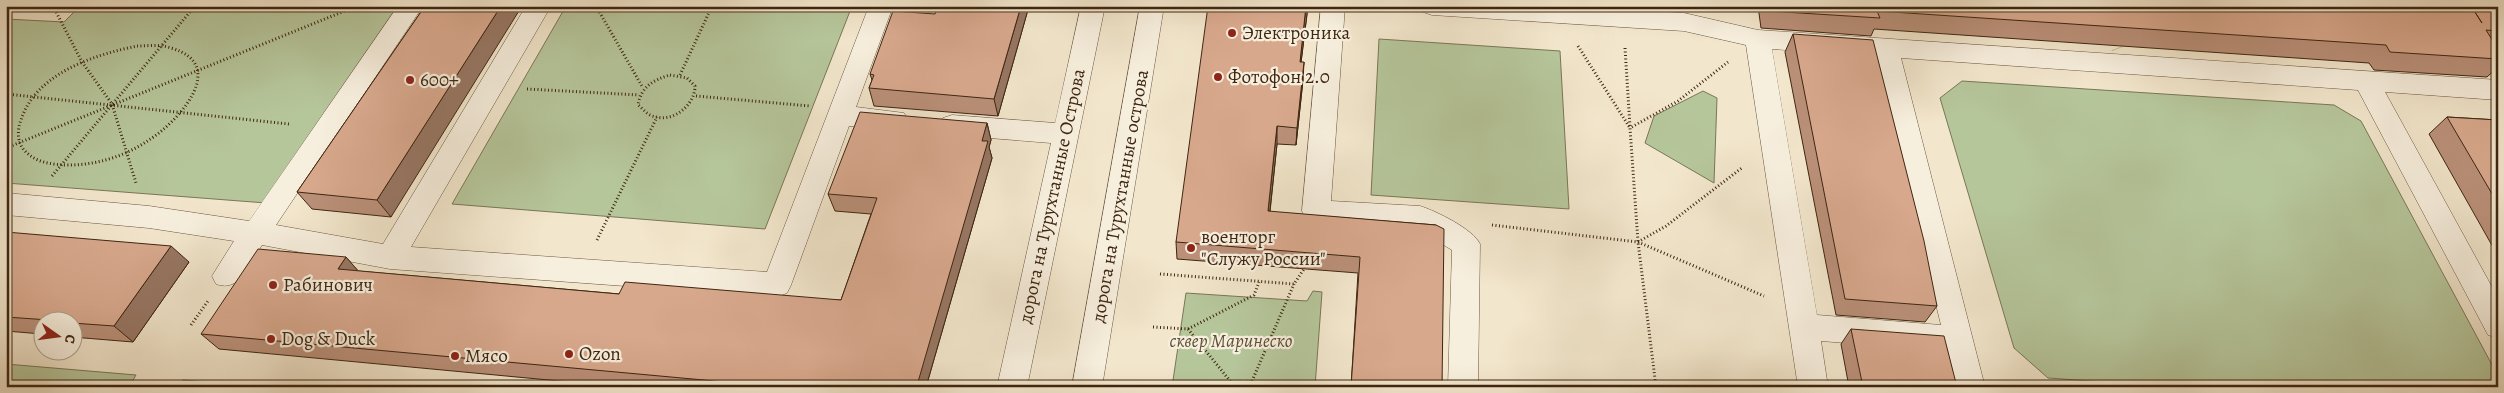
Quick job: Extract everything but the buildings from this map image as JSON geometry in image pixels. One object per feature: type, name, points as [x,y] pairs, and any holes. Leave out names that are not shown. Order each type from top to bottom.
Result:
[{"type":"street","points":[[226,276],[412,6]]},
{"type":"street","points":[[390,257],[539,6]]},
{"type":"street","points":[[16,205],[149,217],[256,233],[390,257],[777,285],[880,6]]},
{"type":"street","name":"дорога на Турухтанные Острова","points":[[1012,387],[1093,6]]},
{"type":"street","name":"дорога на Турухтанные острова","points":[[1087,387],[1152,6]]},
{"type":"street","points":[[1333,6],[1316,210],[1420,217],[1466,244],[1463,387]]},
{"type":"street","points":[[1432,6],[1490,8],[1684,22],[1758,39],[1886,48],[2128,55],[2366,80],[2498,90]]},
{"type":"street","points":[[1758,39],[1813,387]]},
{"type":"street","points":[[1886,48],[1970,387]]},
{"type":"street","points":[[2366,80],[2498,326]]},
{"type":"street","points":[[841,112],[924,122],[1066,134]]},
{"type":"street","points":[[1803,320],[1959,339]]},
{"type":"path","points":[[53,6],[82,62],[112,104],[137,184]]},
{"type":"path","points":[[16,205],[62,166],[195,6]]},
{"type":"path","points":[[6,148],[357,6]]},
{"type":"path","points":[[596,6],[643,88]]},
{"type":"path","points":[[680,75],[712,6]]},
{"type":"path","points":[[1557,14],[1630,128]]},
{"type":"path","points":[[1623,18],[1638,242],[1656,387]]},
{"type":"path","points":[[1630,128],[1678,101],[1758,39]]},
{"type":"path","points":[[137,46],[162,46],[185,54],[193,61],[198,70],[195,90],[183,112],[158,134],[126,152],[89,163],[62,166],[34,159],[24,152],[19,143],[17,128],[23,112],[34,96],[64,71],[82,62],[110,51],[137,46]]},
{"type":"path","points":[[680,75],[691,79],[697,86],[696,96],[691,105],[681,112],[657,117],[645,113],[638,105],[639,95],[643,88],[660,77],[680,75]]},
{"type":"path","points":[[491,87],[639,95]]},
{"type":"path","points":[[6,94],[286,123]]},
{"type":"path","points":[[696,96],[841,112]]},
{"type":"path","points":[[582,271],[657,117]]},
{"type":"path","points":[[1638,242],[1666,226],[1775,143]]},
{"type":"path","points":[[1445,231],[1488,225],[1638,242],[1803,320]]},
{"type":"path","points":[[1252,381],[1294,284],[1304,269]]},
{"type":"path","points":[[1160,274],[1294,284]]},
{"type":"path","points":[[1153,327],[1188,329],[1254,294],[1259,282]]},
{"type":"path","points":[[1188,329],[1237,387],[1243,382],[1252,381],[1262,387]]},
{"type":"green space","points":[[80,6],[399,6],[266,203],[6,183],[6,19],[64,22]]},
{"type":"green space","points":[[566,6],[656,9],[658,6],[852,6],[765,229],[452,204]]},
{"type":"green space","points":[[1379,39],[1560,51],[1569,209],[1371,195]]},
{"type":"green space","points":[[1962,81],[2334,105],[2361,121],[2498,376],[2498,387],[2177,387],[2048,378],[2014,348],[1940,98]]},
{"type":"green space","points":[[1703,91],[1717,98],[1714,183],[1645,143],[1654,116]]},
{"type":"green space","name":"сквер Маринеско","points":[[1313,291],[1322,292],[1315,387],[1172,387],[1186,293],[1307,301]]},
{"type":"green space","points":[[6,364],[136,375],[129,387],[6,387]]},
{"type":"green space","points":[[183,380],[269,387],[178,387]]},
{"type":"tunnel","points":[[2109,6],[2125,46]]},
{"type":"place","name":"Электроника","points":[[1232,33]]},
{"type":"place","name":"Фотофон 2.0","points":[[1218,77]]},
{"type":"place","name":"600+","points":[[410,80]]},
{"type":"place","name":"военторг \"Служу России\"","points":[[1191,248]]},
{"type":"place","name":"Рабинович","points":[[273,285]]},
{"type":"place","name":"Dog & Duck","points":[[271,339]]},
{"type":"place","name":"Ozon","points":[[569,354]]},
{"type":"place","name":"Мясо","points":[[455,356]]}]
